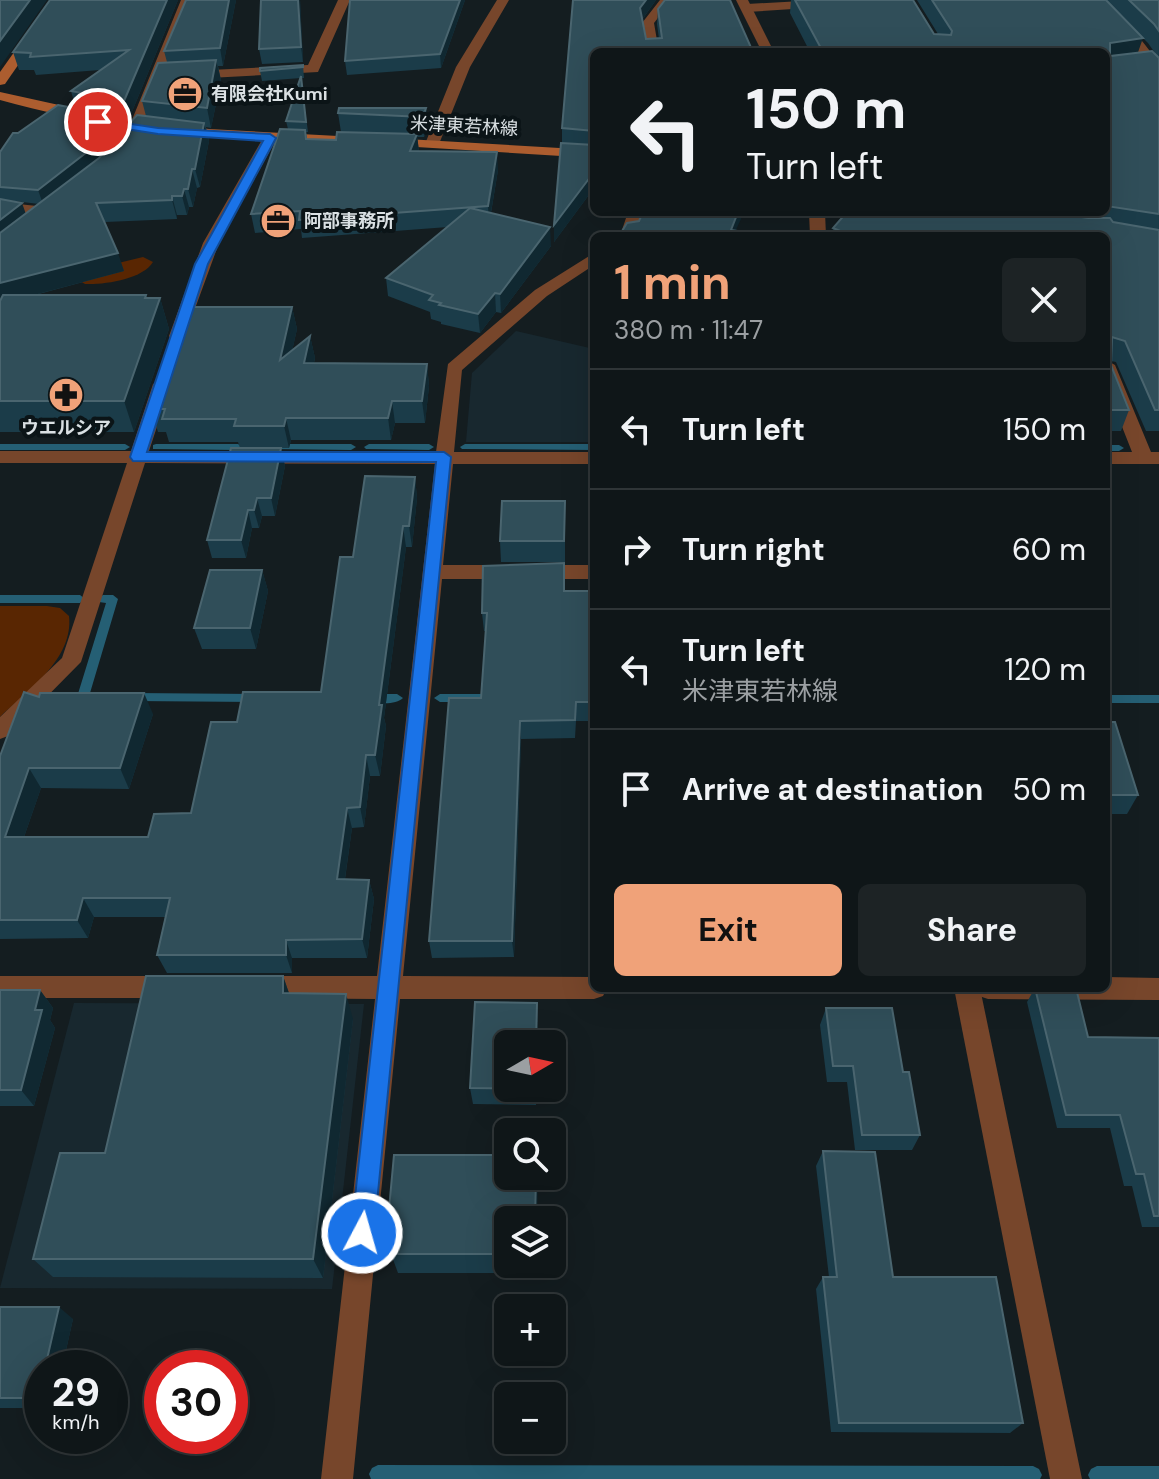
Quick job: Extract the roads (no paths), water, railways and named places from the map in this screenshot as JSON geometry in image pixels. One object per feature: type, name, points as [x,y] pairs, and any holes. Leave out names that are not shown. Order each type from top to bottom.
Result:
[{"type":"main road","points":[[0,81],[57,0]]},
{"type":"main road","points":[[0,96],[70,116],[135,128],[347,141]]},
{"type":"main road","name":"米津東若林線","points":[[376,142],[590,154]]},
{"type":"street","points":[[117,149],[135,128],[187,0]]},
{"type":"street","points":[[156,76],[313,69],[344,0]]},
{"type":"street","points":[[432,144],[463,67],[503,0]]},
{"type":"street","points":[[652,48],[648,23],[666,0]]},
{"type":"street","points":[[1092,0],[1130,37],[1155,68]]},
{"type":"street","points":[[766,48],[744,4],[834,4]]},
{"type":"street","points":[[1132,65],[1155,68]]},
{"type":"street","points":[[0,730],[71,662],[202,264],[270,138]]},
{"type":"street","points":[[0,206],[46,213]]},
{"type":"street","points":[[337,1479],[454,368],[541,293],[590,261]]},
{"type":"street","points":[[1110,373],[1152,458],[1110,458]]},
{"type":"street","points":[[0,457],[590,458]]},
{"type":"street","points":[[431,572],[590,572]]},
{"type":"street","points":[[0,987],[202,987]]},
{"type":"street","points":[[233,987],[590,988]]},
{"type":"street","points":[[1110,989],[1159,989]]},
{"type":"street","points":[[968,992],[1066,1479]]},
{"type":"waterway","points":[[0,447],[125,447]]},
{"type":"waterway","points":[[156,447],[238,447]]},
{"type":"waterway","points":[[275,447],[351,447]]},
{"type":"waterway","points":[[369,447],[429,447]]},
{"type":"waterway","points":[[465,447],[590,447]]},
{"type":"waterway","points":[[1110,448],[1119,448]]},
{"type":"waterway","points":[[0,599],[80,599]]},
{"type":"waterway","points":[[95,697],[83,697],[113,599],[103,599]]},
{"type":"waterway","points":[[133,697],[259,698]]},
{"type":"waterway","points":[[373,698],[397,698]]},
{"type":"waterway","points":[[440,698],[496,698]]},
{"type":"waterway","points":[[1110,699],[1159,699]]},
{"type":"waterway","points":[[378,1474],[1033,1475]]},
{"type":"waterway","points":[[1097,1475],[1159,1475]]},
{"type":"place","name":"有限会社Kumi","points":[[185,94]]},
{"type":"place","name":"阿部事務所","points":[[278,221]]},
{"type":"place","name":"ウエルシア","points":[[66,395]]}]
